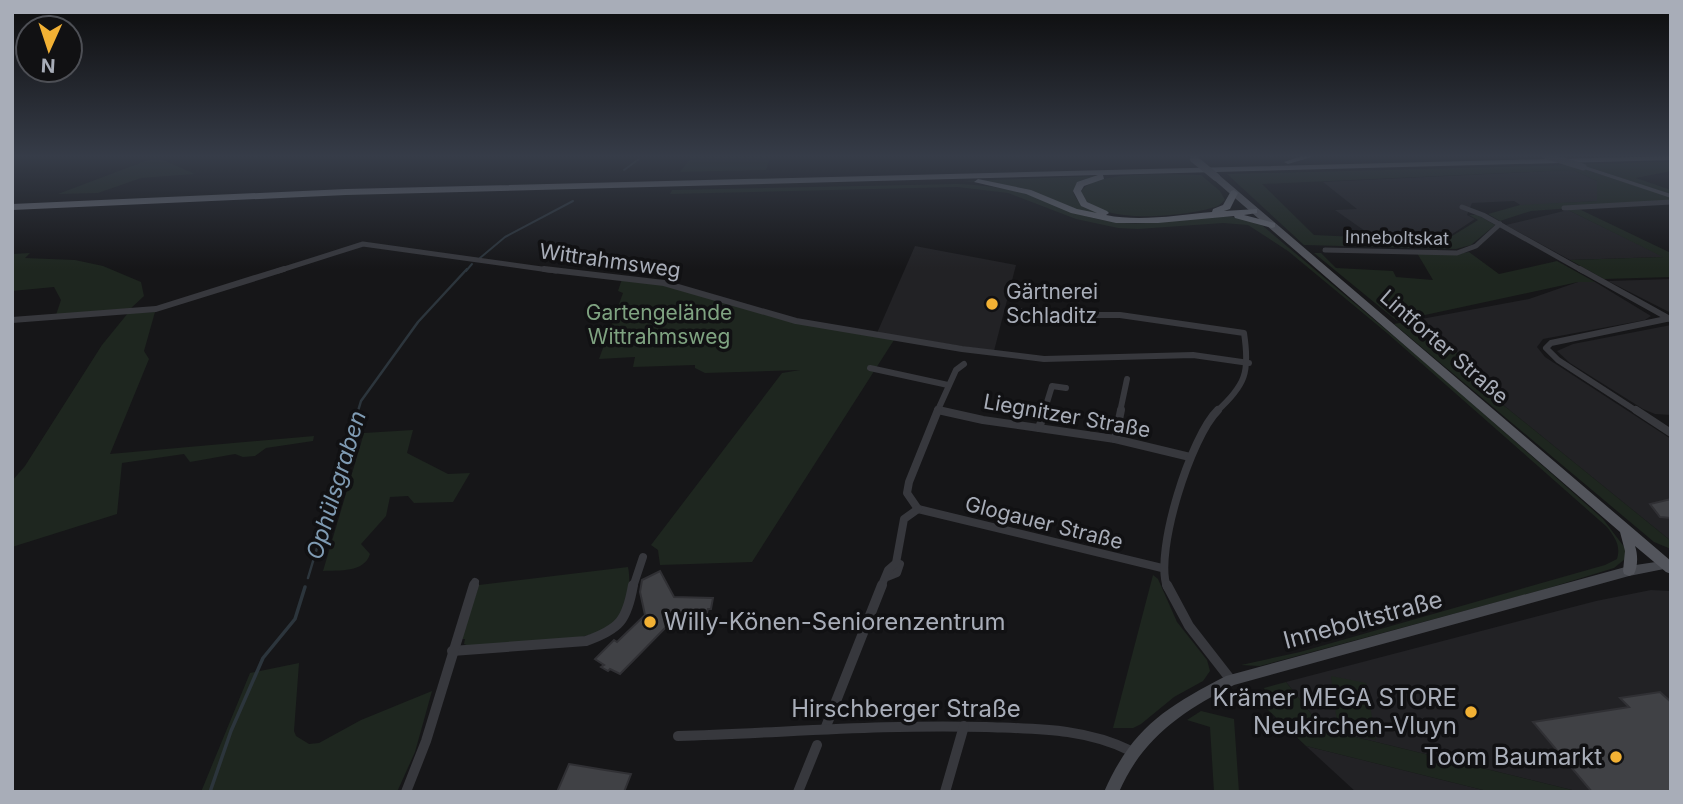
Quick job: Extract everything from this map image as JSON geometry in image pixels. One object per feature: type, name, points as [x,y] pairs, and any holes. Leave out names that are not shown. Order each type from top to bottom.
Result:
[{"type":"highway","points":[[12,205],[210,194]]},
{"type":"highway","points":[[12,205],[310,194]]},
{"type":"highway","points":[[1034,194],[1074,211],[1116,220],[1158,220],[1215,213],[1250,218],[1272,225]]},
{"type":"highway","points":[[1078,194],[1079,198],[1093,209],[1120,217],[1156,218],[1254,211]]},
{"type":"highway","points":[[1215,213],[1227,207],[1234,194]]},
{"type":"main road","name":"Lintforter Straße","points":[[1235,194],[1669,565]]},
{"type":"main road","points":[[1622,527],[1631,551],[1629,572]]},
{"type":"street","points":[[1564,208],[1671,202]]},
{"type":"street","points":[[1462,207],[1500,224],[1670,319]]},
{"type":"street","name":"Inneboltskat","points":[[1325,250],[1457,253],[1476,246],[1500,224]]},
{"type":"street","name":"Wittrahmsweg","points":[[12,320],[156,309],[363,244],[373,244],[565,272],[643,279],[796,321],[975,351],[1044,359],[1193,355],[1250,363]]},
{"type":"street","points":[[1013,310],[1045,315],[1130,316],[1244,333],[1250,363],[1247,376],[1236,394],[1207,422],[1191,457],[1162,568],[1172,599],[1183,618],[1231,680]]},
{"type":"street","points":[[1670,319],[1552,343],[1546,348],[1558,360],[1671,433]]},
{"type":"street","points":[[825,729],[888,570],[896,563],[904,519],[918,509],[907,493],[948,385],[956,370],[964,363]]},
{"type":"street","points":[[870,368],[948,385]]},
{"type":"street","points":[[1115,439],[1127,379]]},
{"type":"street","points":[[1039,428],[1052,386],[1066,388]]},
{"type":"street","name":"Liegnitzer Straße","points":[[938,410],[1115,439],[1191,457]]},
{"type":"street","points":[[1658,425],[1671,422]]},
{"type":"street","name":"Glogauer Straße","points":[[918,509],[1162,568]]},
{"type":"street","points":[[452,651],[586,641],[600,637],[614,629],[625,617],[631,605],[634,577],[643,557]]},
{"type":"street","name":"Inneboltstraße","points":[[1111,792],[1131,751],[1177,709],[1231,680],[1629,572],[1669,565]]},
{"type":"street","points":[[407,792],[423,757],[452,651],[475,582]]},
{"type":"street","points":[[945,792],[964,726]]},
{"type":"street","name":"Hirschberger Straße","points":[[678,736],[964,726],[1085,732],[1107,738],[1131,751]]},
{"type":"street","points":[[798,792],[817,745]]},
{"type":"shaded area","points":[[1338,194],[1597,194],[1597,201],[1522,206],[1514,201],[1472,203],[1467,215],[1475,219],[1443,240],[1375,238],[1335,210],[1357,209]]},
{"type":"shaded area","points":[[1568,210],[1665,257],[1570,260],[1506,225]]},
{"type":"shaded area","points":[[915,246],[1016,265],[994,351],[877,333]]},
{"type":"shaded area","points":[[1671,279],[1671,313],[1608,281]]},
{"type":"shaded area","points":[[1578,282],[1595,282],[1651,316],[1645,320],[1543,339],[1537,347],[1545,357],[1671,439],[1671,541],[1486,391],[1459,360],[1455,347],[1416,320],[1529,299]]},
{"type":"shaded area","points":[[1671,325],[1671,415],[1655,414],[1643,409],[1570,363],[1557,351],[1573,344]]},
{"type":"shaded area","points":[[1651,590],[1671,591],[1671,792],[1580,792],[1323,729],[1286,682],[1596,601]]},
{"type":"shaded area","points":[[1306,746],[1491,792],[1356,792]]},
{"type":"green space","points":[[1009,194],[1026,194],[1111,222],[1159,222],[1213,216],[1247,220],[1263,226],[1434,370],[1603,519],[1625,548],[1625,559],[1614,568],[1542,590],[1260,666],[1241,665],[1300,652],[1605,565],[1617,559],[1616,542],[1607,527],[1387,333],[1288,251],[1248,225],[1223,223],[1138,229],[1118,228],[1076,219]]},
{"type":"green space","points":[[1033,194],[1074,194],[1081,204],[1104,215],[1080,210]]},
{"type":"green space","points":[[1082,194],[1221,194],[1225,200],[1218,206],[1205,210],[1144,216],[1104,211],[1089,203]]},
{"type":"green space","points":[[1248,194],[1272,194],[1314,235],[1444,241],[1478,220],[1469,215],[1478,215],[1495,225],[1471,245],[1456,249],[1304,245]]},
{"type":"green space","points":[[1597,194],[1660,194],[1671,197],[1671,201],[1531,211],[1500,221],[1488,214],[1520,205],[1597,201]]},
{"type":"green space","points":[[1579,209],[1671,253],[1671,277],[1604,279],[1570,260],[1663,257],[1568,210]]},
{"type":"green space","points":[[1469,252],[1499,274],[1557,261],[1595,282],[1578,282],[1397,321],[1314,253],[1321,253],[1336,268],[1393,271],[1396,277],[1433,280],[1417,253],[1451,255]]},
{"type":"green space","points":[[30,253],[25,258],[75,260],[103,266],[141,282],[144,296],[130,309],[56,315],[61,300],[54,287],[12,291],[12,254]]},
{"type":"green space","name":"Gartengelände Wittrahmsweg","points":[[622,279],[656,283],[795,322],[894,340],[752,562],[660,565],[658,550],[651,545],[782,373],[800,370],[705,373],[695,368],[695,365],[633,367],[635,357],[599,359],[623,293],[618,291]]},
{"type":"green space","points":[[155,312],[144,351],[149,359],[110,454],[314,436],[313,441],[266,448],[255,456],[243,457],[235,454],[190,462],[184,454],[122,463],[117,514],[12,547],[12,481],[25,466],[102,345],[128,313]]},
{"type":"green space","points":[[1416,320],[1455,347],[1459,360],[1486,391],[1671,541],[1671,549],[1654,542],[1394,324]]},
{"type":"green space","points":[[413,430],[407,453],[448,474],[470,473],[453,502],[414,503],[408,496],[390,497],[386,516],[361,544],[370,554],[367,560],[350,569],[323,571],[364,433]]},
{"type":"green space","points":[[628,567],[629,591],[621,615],[611,626],[598,632],[563,640],[468,646],[464,644],[465,639],[461,639],[479,585]]},
{"type":"green space","points":[[1153,575],[1158,579],[1177,622],[1207,660],[1210,671],[1203,681],[1174,697],[1141,724],[1133,728],[1113,728]]},
{"type":"green space","points":[[299,663],[294,731],[296,736],[309,744],[319,743],[361,720],[432,691],[415,752],[397,792],[201,792],[250,673]]},
{"type":"green space","points":[[1331,676],[1366,683],[1376,740],[1338,730]]},
{"type":"green space","points":[[1286,682],[1323,729],[1580,792],[1491,792],[1306,746],[1266,708],[1270,703],[1264,688]]},
{"type":"green space","points":[[1201,711],[1234,719],[1239,792],[1214,792],[1210,727],[1187,720]]},
{"type":"building","points":[[1671,499],[1671,518],[1660,517],[1650,504]]},
{"type":"building","name":"Willy-Könen-Seniorenzentrum","points":[[660,571],[674,597],[713,598],[711,609],[708,609],[706,616],[672,621],[620,674],[610,669],[608,671],[595,659],[645,615],[640,592],[642,580]]},
{"type":"building","name":"Toom Baumarkt","points":[[1660,692],[1671,702],[1671,792],[1592,792],[1533,722],[1629,707],[1620,698]]},
{"type":"building","points":[[569,764],[631,774],[624,792],[557,792]]},
{"type":"waterway","name":"Ophülsgraben","points":[[480,258],[505,237],[573,201]]},
{"type":"waterway","name":"Ophülsgraben","points":[[466,271],[472,264]]},
{"type":"waterway","name":"Ophülsgraben","points":[[308,578],[361,401],[418,322],[467,269]]},
{"type":"waterway","name":"Ophülsgraben","points":[[210,792],[231,731],[263,658],[295,619],[305,587]]},
{"type":"place","name":"Gärtnerei Schladitz","points":[[992,304]]},
{"type":"place","name":"Willy-Könen-Seniorenzentrum","points":[[650,622]]},
{"type":"place","name":"Krämer MEGA STORE Neukirchen-Vluyn","points":[[1471,712]]},
{"type":"place","name":"Toom Baumarkt","points":[[1616,757]]}]
